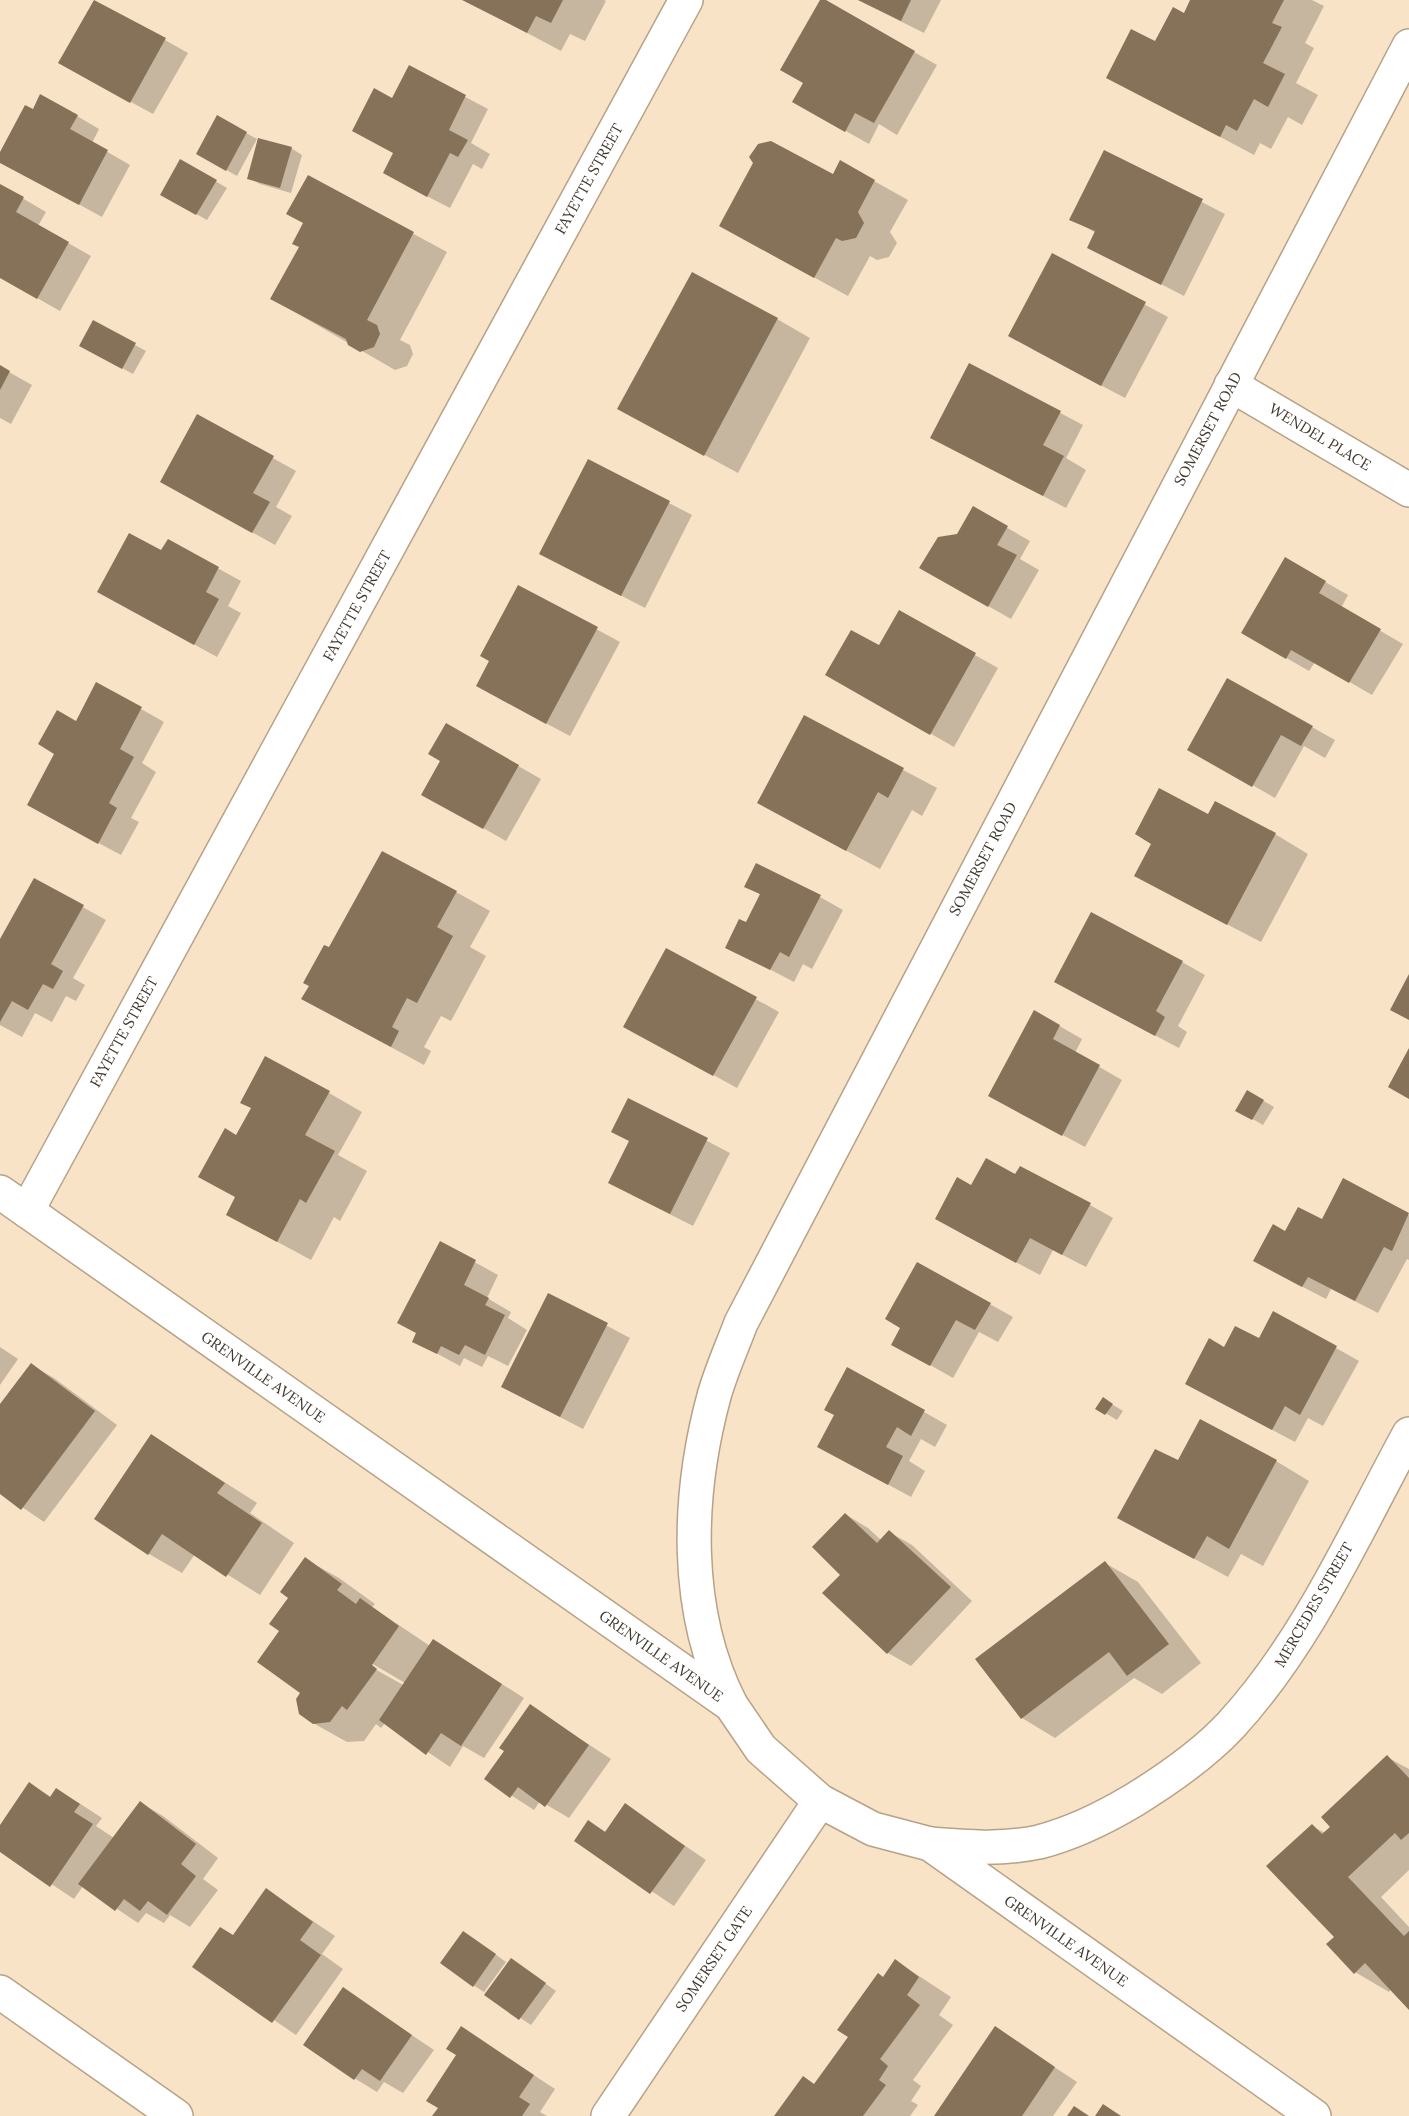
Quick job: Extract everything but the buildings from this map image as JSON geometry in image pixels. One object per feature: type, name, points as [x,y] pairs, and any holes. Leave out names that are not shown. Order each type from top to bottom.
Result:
[{"type":"street","name":"FAYETTE STREET","points":[[27,1211],[686,0]]},
{"type":"street","name":"SOMERSET ROAD","points":[[731,1705],[717,1678],[701,1626],[694,1571],[697,1482],[714,1396],[741,1323],[1409,46]]},
{"type":"street","name":"WENDEL PLACE","points":[[1231,385],[1409,490]]},
{"type":"street","name":"GRENVILLE AVENUE","points":[[0,1192],[731,1705],[761,1749],[820,1801],[873,1828],[930,1844],[1314,2116]]},
{"type":"street","name":"MERCEDES STREET","points":[[930,1844],[984,1848],[1038,1842],[1094,1824],[1166,1781],[1222,1733],[1279,1667],[1314,1609],[1409,1434]]},
{"type":"street","name":"SOMERSET GATE","points":[[608,2116],[820,1801]]},
{"type":"street","points":[[0,1992],[176,2116]]}]
